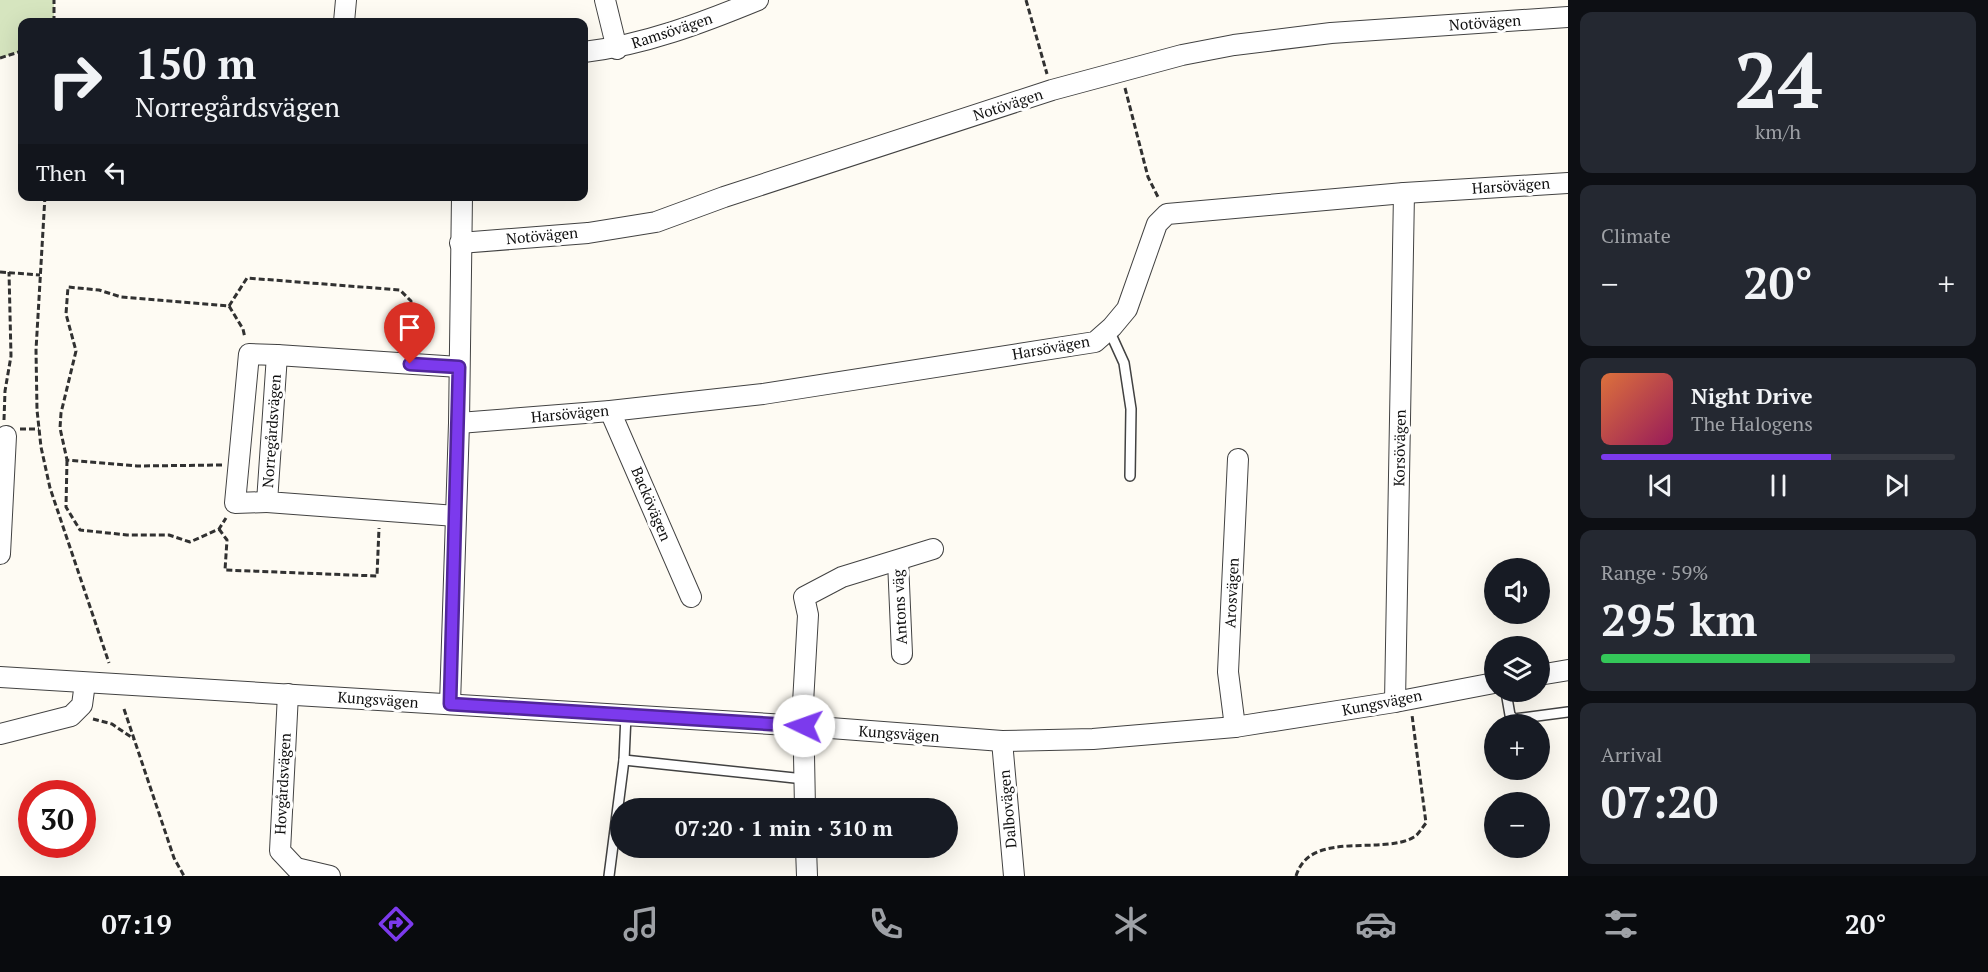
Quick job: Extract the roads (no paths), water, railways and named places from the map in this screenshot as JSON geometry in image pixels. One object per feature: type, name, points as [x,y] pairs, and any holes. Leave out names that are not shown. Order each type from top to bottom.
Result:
[{"type":"street","points":[[344,18],[346,0]]},
{"type":"street","points":[[605,0],[617,49]]},
{"type":"street","name":"Ramsövägen","points":[[588,52],[617,49],[706,21],[729,6],[758,0]]},
{"type":"street","name":"Notövägen","points":[[460,243],[588,233],[656,222],[1052,90],[1182,55],[1234,45],[1331,33],[1568,18]]},
{"type":"street","name":"Harsövägen","points":[[459,423],[610,411],[763,394],[1095,342],[1127,309],[1157,224],[1167,214],[1404,193],[1568,183]]},
{"type":"street","name":"Korsövägen","points":[[1402,700],[1404,193]]},
{"type":"street","points":[[450,704],[459,423],[462,201]]},
{"type":"street","points":[[267,502],[235,503],[249,354],[277,355]]},
{"type":"street","name":"Norregårdsvägen","points":[[456,516],[267,502],[277,355],[459,367]]},
{"type":"street","name":"Backövägen","points":[[610,411],[691,597]]},
{"type":"street","points":[[0,554],[6,436]]},
{"type":"street","name":"Arosvägen","points":[[1235,726],[1228,672],[1238,459]]},
{"type":"street","name":"Antons väg","points":[[804,726],[803,703],[808,615],[804,597],[842,577],[933,549]]},
{"type":"street","name":"Antons väg","points":[[898,561],[902,654]]},
{"type":"street","points":[[1550,673],[1568,670]]},
{"type":"street","name":"Kungsvägen","points":[[0,677],[804,726],[1002,741],[1093,739],[1235,726],[1484,685]]},
{"type":"street","points":[[0,734],[70,716],[82,705],[85,683]]},
{"type":"street","name":"Hovgårdsvägen","points":[[288,694],[280,851],[296,868],[330,876]]},
{"type":"street","points":[[804,726],[805,798]]},
{"type":"street","name":"Dalbovägen","points":[[1002,741],[1014,876]]},
{"type":"street","points":[[806,858],[807,876]]},
{"type":"lane","points":[[1109,330],[1124,363],[1130,397],[1130,476]]},
{"type":"lane","points":[[1508,702],[1510,715],[1514,719],[1568,712]]},
{"type":"lane","points":[[609,876],[624,760],[626,715]]},
{"type":"lane","points":[[624,760],[804,779]]}]
